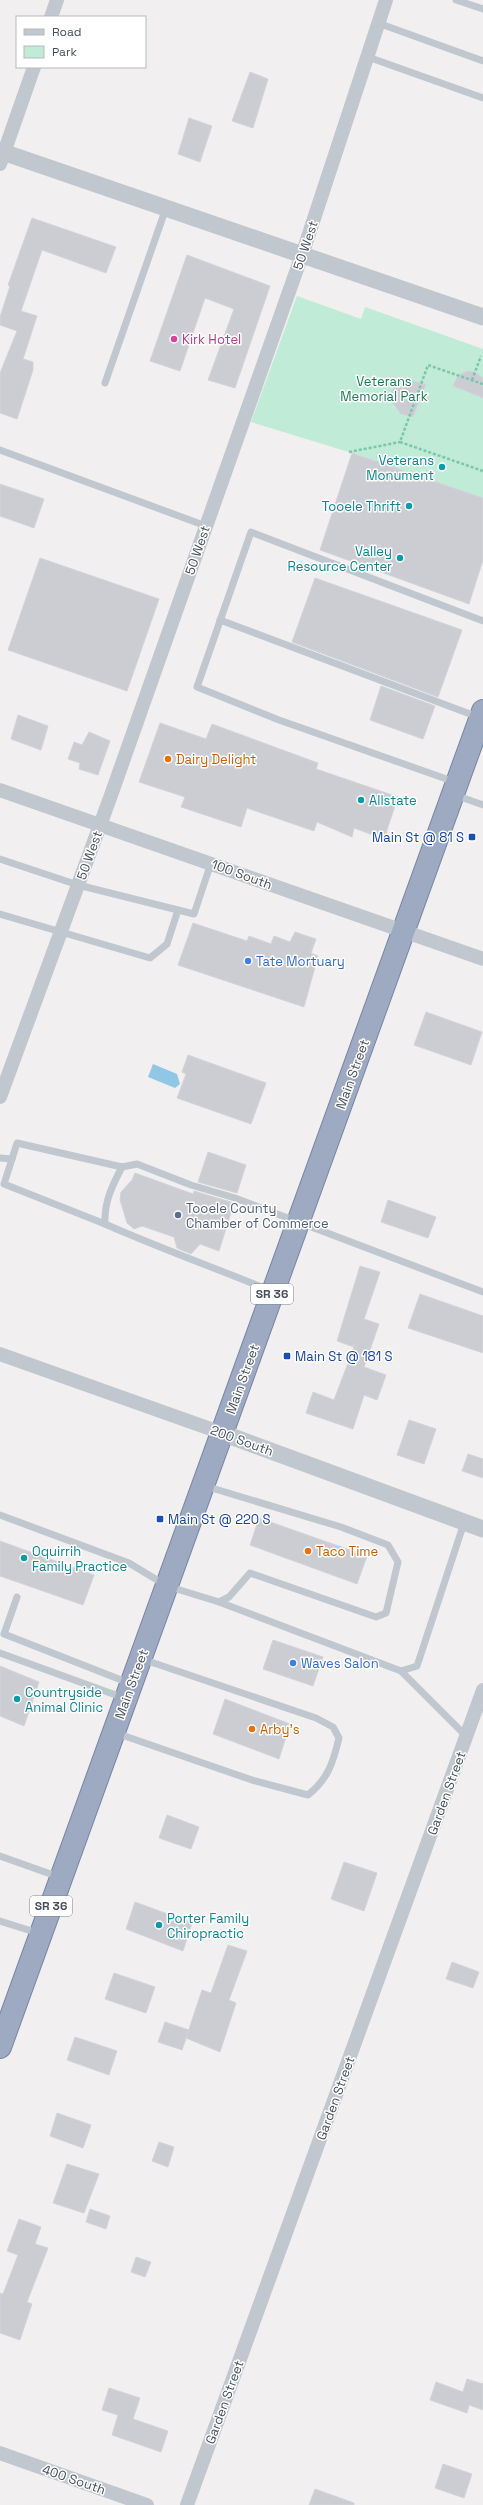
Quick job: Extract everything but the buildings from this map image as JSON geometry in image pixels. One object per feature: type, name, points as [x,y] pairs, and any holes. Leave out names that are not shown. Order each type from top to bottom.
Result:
[{"type":"highway","name":"Main Street","points":[[0,2047],[455,789],[473,748],[482,714]]},
{"type":"street","points":[[51,16],[57,0]]},
{"type":"street","name":"50 West","points":[[0,1097],[78,885],[302,255],[386,0]]},
{"type":"street","points":[[34,68],[2,156],[166,208],[483,317]]},
{"type":"street","name":"100 South","points":[[0,790],[100,823],[403,932],[483,959]]},
{"type":"street","name":"200 South","points":[[0,1354],[222,1433],[483,1529]]},
{"type":"street","name":"Garden Street","points":[[187,2505],[483,1690]]},
{"type":"street","name":"400 South","points":[[0,2453],[147,2505]]},
{"type":"lane","points":[[456,0],[483,9]]},
{"type":"lane","points":[[378,23],[483,61]]},
{"type":"lane","points":[[368,57],[483,98]]},
{"type":"lane","points":[[105,383],[166,208]]},
{"type":"lane","points":[[0,450],[206,526]]},
{"type":"lane","points":[[483,621],[251,532],[197,687],[455,789],[483,805]]},
{"type":"lane","points":[[220,620],[482,714]]},
{"type":"lane","points":[[0,859],[78,885],[194,914],[212,863]]},
{"type":"lane","points":[[0,914],[60,933],[150,958],[167,944],[178,910]]},
{"type":"lane","points":[[273,1292],[168,1252],[105,1224],[4,1184],[18,1142],[122,1167],[137,1164],[298,1222],[483,1292]]},
{"type":"lane","points":[[0,1158],[12,1159]]},
{"type":"lane","points":[[105,1224],[104,1208],[111,1188],[122,1167]]},
{"type":"lane","points":[[203,1486],[341,1527],[388,1545],[398,1562],[386,1613],[376,1617],[250,1573],[229,1597],[219,1602]]},
{"type":"lane","points":[[0,1515],[129,1563],[167,1586],[219,1602],[401,1671],[466,1736]]},
{"type":"lane","points":[[401,1671],[417,1666],[464,1523]]},
{"type":"lane","points":[[17,1597],[4,1634],[129,1691]]},
{"type":"lane","points":[[0,1653],[129,1691]]},
{"type":"lane","points":[[114,1732],[252,1780],[308,1795],[322,1783],[333,1760],[339,1738],[333,1727],[316,1718],[140,1658]]},
{"type":"lane","points":[[0,1856],[61,1877]]},
{"type":"lane","points":[[0,1921],[41,1934]]},
{"type":"path","points":[[472,380],[481,356]]},
{"type":"path","points":[[400,442],[428,365],[483,384]]},
{"type":"path","points":[[349,452],[400,442],[483,471]]},
{"type":"green space","name":"Veterans Memorial Park","points":[[297,296],[361,319],[365,307],[483,349],[483,498],[352,453],[251,422]]},
{"type":"water","points":[[153,1064],[177,1074],[180,1084],[175,1088],[148,1077]]},
{"type":"place","name":"Kirk Hotel","points":[[174,339]]},
{"type":"place","name":"Veterans Monument","points":[[442,467]]},
{"type":"place","name":"Tooele Thrift","points":[[409,506]]},
{"type":"place","name":"Valley Resource Center","points":[[400,558]]},
{"type":"place","name":"Dairy Delight","points":[[168,759]]},
{"type":"place","name":"Allstate","points":[[361,800]]},
{"type":"place","name":"Main St @ 81 S","points":[[472,837]]},
{"type":"place","name":"Tate Mortuary","points":[[248,961]]},
{"type":"place","name":"Tooele County Chamber of Commerce","points":[[178,1215]]},
{"type":"place","name":"Main St @ 181 S","points":[[287,1356]]},
{"type":"place","name":"Main St @ 220 S","points":[[160,1519]]},
{"type":"place","name":"Taco Time","points":[[308,1551]]},
{"type":"place","name":"Oquirrih Family Practice","points":[[24,1558]]},
{"type":"place","name":"Waves Salon","points":[[293,1663]]},
{"type":"place","name":"Countryside Animal Clinic","points":[[17,1699]]},
{"type":"place","name":"Arby's","points":[[252,1729]]},
{"type":"place","name":"Porter Family Chiropractic","points":[[159,1925]]}]
